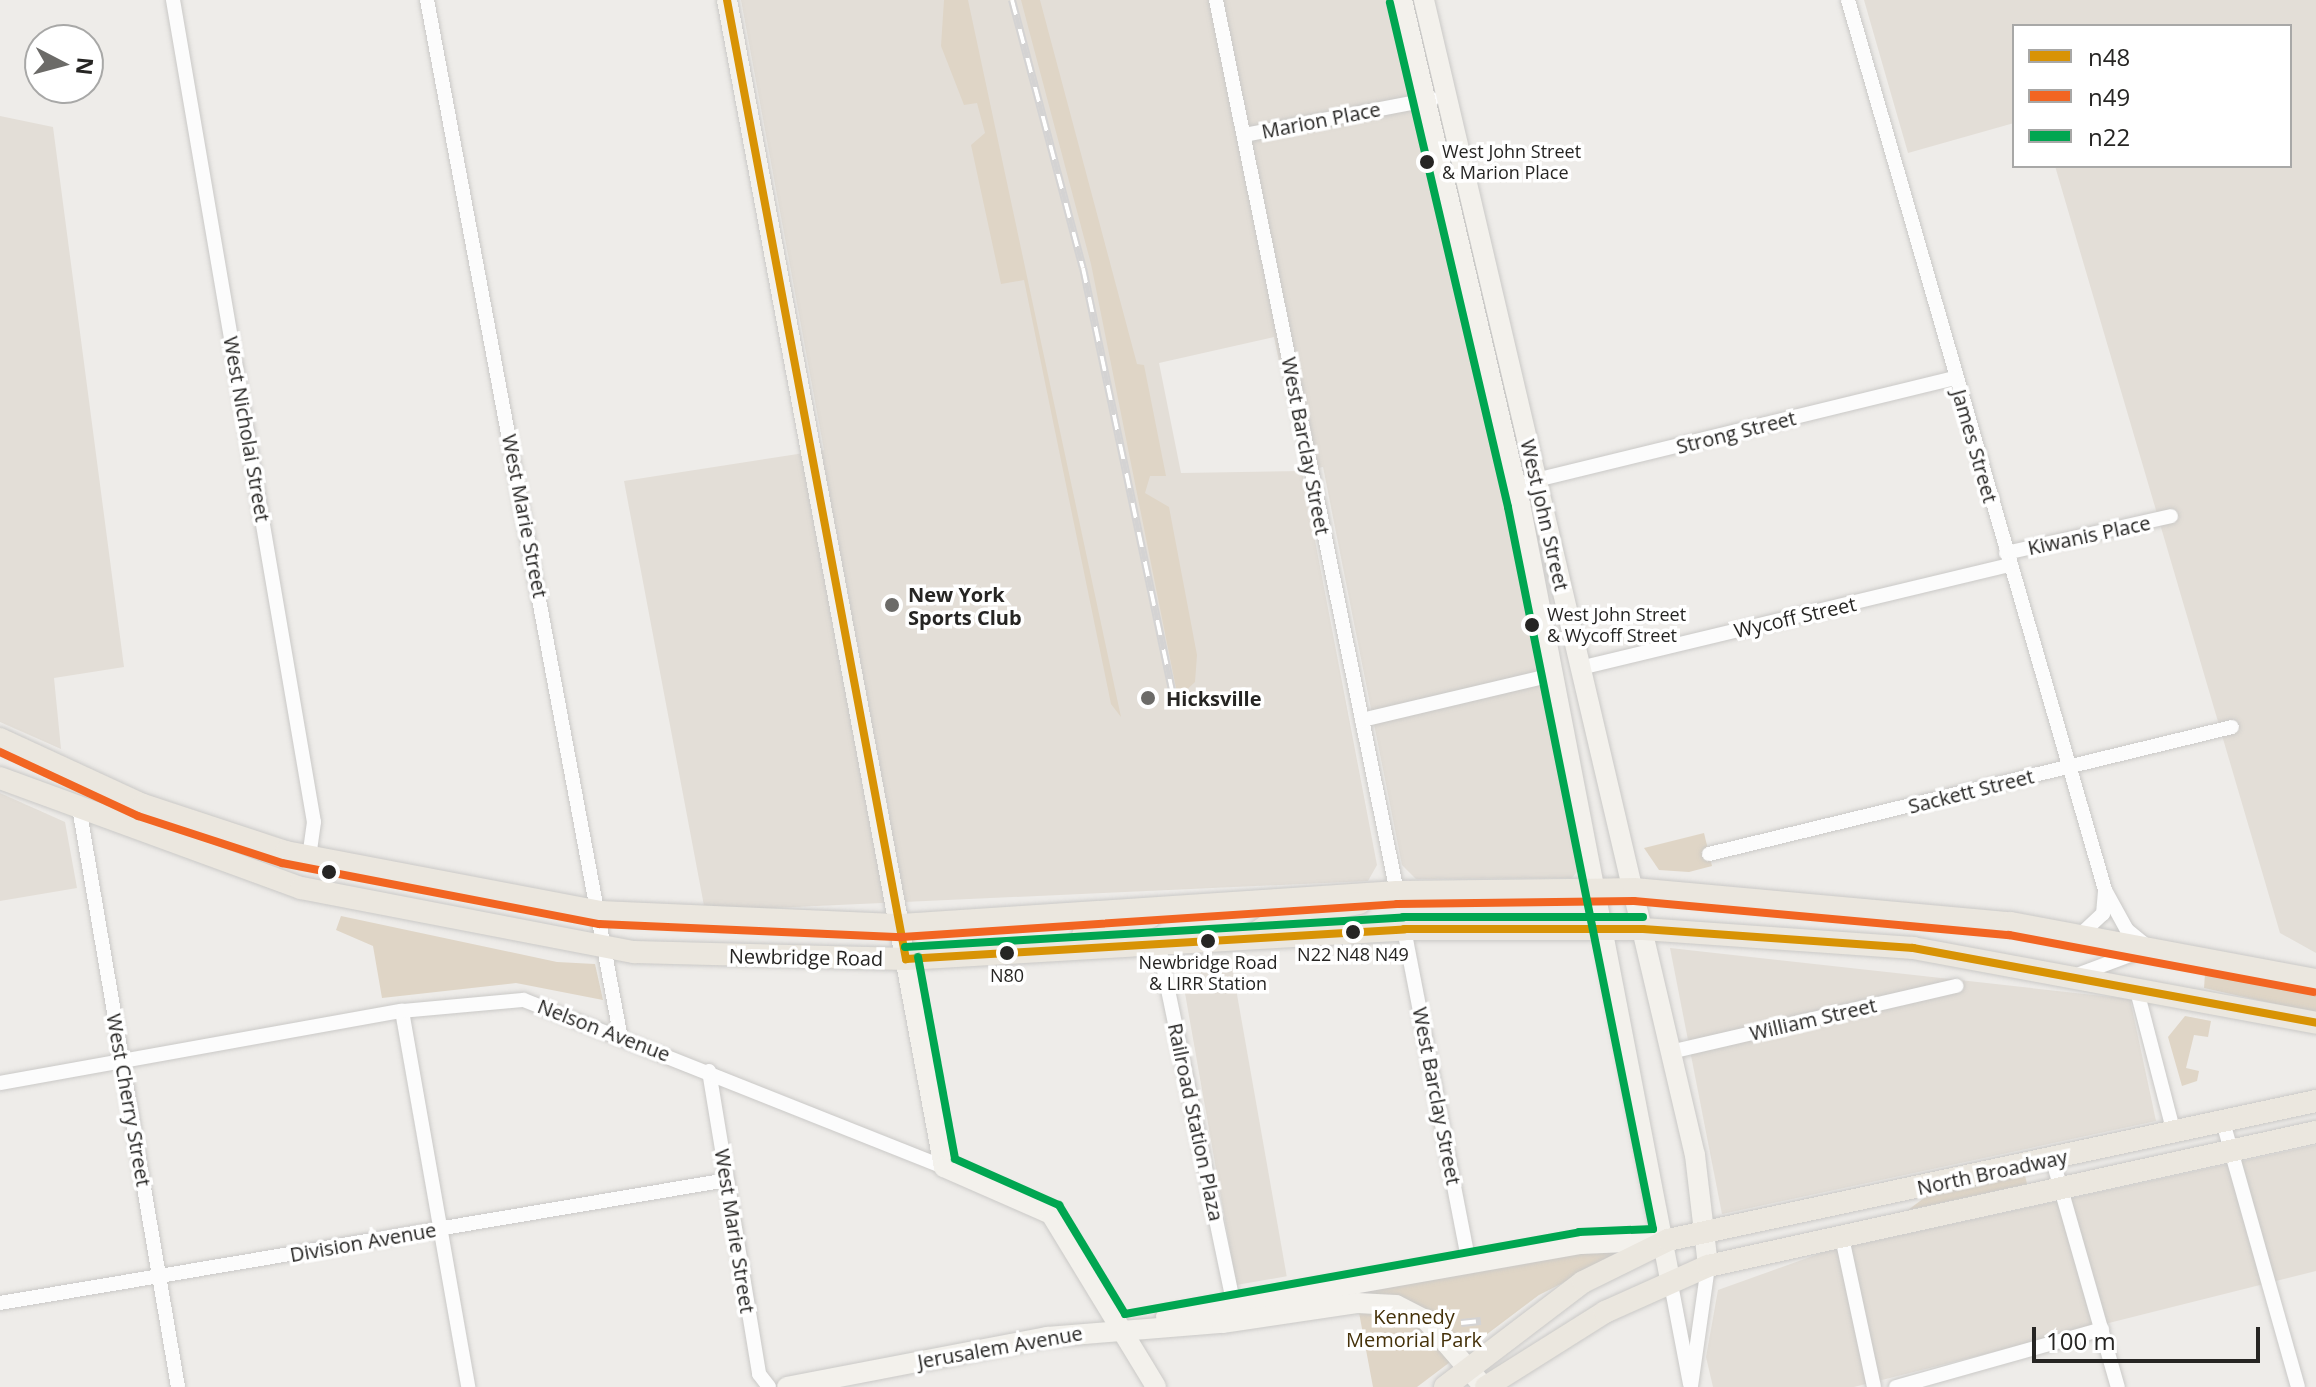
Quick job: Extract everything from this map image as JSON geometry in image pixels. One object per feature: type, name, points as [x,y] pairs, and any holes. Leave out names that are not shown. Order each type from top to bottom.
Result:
[{"type":"main road","points":[[727,0],[944,1167]]},
{"type":"main road","name":"West John Street","points":[[1402,0],[1436,98],[1498,312],[1643,929],[1706,1232],[1708,1266]]},
{"type":"main road","name":"West John Street","points":[[1424,0],[1436,98],[1467,270],[1515,485],[1601,929],[1668,1240],[1670,1279]]},
{"type":"main road","points":[[1467,270],[1485,308],[1498,312]]},
{"type":"main road","points":[[0,739],[108,789],[171,814],[309,858],[600,912],[901,925],[1397,892],[1634,889],[1841,911],[2011,923],[2316,980]]},
{"type":"main road","name":"Newbridge Road","points":[[0,778],[80,813],[301,888],[606,948],[906,959],[1404,929],[1643,929],[1843,939],[2136,987],[2316,1023]]},
{"type":"main road","points":[[103,820],[108,789]]},
{"type":"main road","points":[[301,888],[309,858]]},
{"type":"main road","points":[[1249,937],[1266,923],[1346,910],[1372,894]]},
{"type":"main road","points":[[1071,947],[1085,934],[1124,927],[1152,910]]},
{"type":"main road","name":"North Broadway","points":[[1445,1387],[1583,1282],[1668,1240],[2053,1161],[2316,1101]]},
{"type":"main road","name":"North Broadway","points":[[1485,1387],[1670,1279],[1708,1266],[1841,1233],[2316,1132]]},
{"type":"main road","name":"Nelson Avenue","points":[[944,1167],[1051,1214],[1156,1387]]},
{"type":"main road","name":"Jerusalem Avenue","points":[[787,1387],[1119,1327],[1225,1304],[1581,1244],[1668,1240]]},
{"type":"main road","name":"Jerusalem Avenue","points":[[1119,1327],[1396,1305],[1427,1321],[1485,1387]]},
{"type":"street","name":"West Nicholai Street","points":[[173,0],[314,822],[309,858]]},
{"type":"street","name":"West Marie Street","points":[[427,0],[600,912],[620,1033]]},
{"type":"street","name":"West Barclay Street","points":[[1216,0],[1397,892]]},
{"type":"street","name":"James Street","points":[[1848,0],[2105,890],[2127,930],[2149,948]]},
{"type":"street","name":"Marion Place","points":[[1244,135],[1436,98]]},
{"type":"street","name":"Strong Street","points":[[1515,485],[1956,378]]},
{"type":"street","name":"Kiwanis Place","points":[[2008,559],[2171,516]]},
{"type":"street","name":"Wycoff Street","points":[[1580,668],[2008,559]]},
{"type":"street","points":[[1362,720],[1552,675]]},
{"type":"street","name":"Sackett Street","points":[[1709,854],[2232,727]]},
{"type":"street","name":"West Cherry Street","points":[[80,813],[178,1387]]},
{"type":"street","points":[[2079,936],[2103,914],[2105,890]]},
{"type":"street","name":"West Barclay Street","points":[[1404,929],[1469,1264]]},
{"type":"street","name":"Railroad Station Plaza","points":[[1158,942],[1225,1304]]},
{"type":"street","points":[[2074,976],[2149,948]]},
{"type":"street","name":"William Street","points":[[1670,1052],[1956,986]]},
{"type":"street","points":[[2136,987],[2174,1133]]},
{"type":"street","name":"Nelson Avenue","points":[[0,1083],[402,1011],[524,1000],[620,1033],[944,1167]]},
{"type":"street","points":[[402,1011],[468,1387]]},
{"type":"street","name":"West Marie Street","points":[[709,1071],[759,1374],[769,1387]]},
{"type":"street","points":[[2223,1122],[2298,1387]]},
{"type":"street","points":[[2053,1161],[2118,1387]]},
{"type":"street","name":"Division Avenue","points":[[0,1303],[727,1180]]},
{"type":"street","points":[[1841,1233],[1874,1387]]},
{"type":"street","points":[[1691,1386],[1708,1266]]},
{"type":"street","points":[[1670,1279],[1673,1325],[1691,1386]]},
{"type":"street","points":[[1896,1387],[2102,1329]]},
{"type":"shaded area","points":[[741,0],[1396,0],[1547,691],[1580,868],[1572,878],[1416,879],[1402,865],[1323,467],[1302,472],[1377,865],[1368,881],[705,911],[624,481],[824,450]],"holes":[[[1274,337],[1302,471],[1181,473],[1159,363]]]},
{"type":"shaded area","points":[[1864,0],[2316,0],[2316,953],[2280,933],[2056,168],[2292,168],[2292,24],[2012,24],[2012,124],[1908,153]]},
{"type":"shaded area","points":[[0,116],[53,127],[124,667],[54,678],[61,749],[0,722]]},
{"type":"shaded area","points":[[0,793],[65,822],[77,888],[0,901]]},
{"type":"shaded area","points":[[1670,948],[2130,999],[2156,1121],[1722,1214]]},
{"type":"shaded area","points":[[1232,966],[1287,1276],[1236,1285],[1182,975]]},
{"type":"shaded area","points":[[2316,1145],[2316,1271],[1854,1387],[1713,1387],[1706,1357],[1718,1290],[1824,1252]]},
{"type":"green space","points":[[944,0],[968,0],[1121,717],[1111,704],[1024,280],[1001,284],[971,145],[985,133],[977,103],[964,105],[941,46]]},
{"type":"green space","points":[[1021,0],[1040,0],[1137,364],[1144,365],[1166,476],[1150,476],[1145,493],[1169,507],[1197,655],[1195,682],[1178,698],[1091,264]]},
{"type":"green space","points":[[1704,833],[1712,866],[1689,872],[1659,870],[1644,848]]},
{"type":"green space","points":[[341,916],[557,962],[595,964],[603,1000],[516,983],[382,998],[373,946],[336,930]]},
{"type":"green space","points":[[2205,974],[2316,995],[2316,1013],[2204,988]]},
{"type":"green space","points":[[2185,1016],[2211,1021],[2208,1037],[2194,1035],[2186,1068],[2199,1071],[2197,1081],[2182,1086],[2168,1037]]},
{"type":"green space","points":[[2025,1175],[2027,1184],[1908,1210],[1928,1195]]},
{"type":"green space","name":"Kennedy Memorial Park","points":[[1638,1245],[1539,1295],[1417,1387],[1373,1387],[1354,1286]]},
{"type":"railway","points":[[1012,0],[1083,268],[1173,695]]},
{"type":"railway","points":[[1461,1323],[1481,1321]]},
{"type":"transit line","name":"n48","points":[[727,0],[906,959],[1404,929],[1643,929],[1913,948],[2316,1023]]},
{"type":"transit line","name":"n22","points":[[918,957],[955,1159],[1059,1205],[1125,1314],[1579,1232],[1653,1229],[1508,507],[1390,3]]},
{"type":"transit line","name":"n49","points":[[0,752],[138,816],[282,863],[599,924],[902,937],[1397,904],[1634,901],[2009,935],[2314,992]]},
{"type":"transit line","name":"n22","points":[[905,947],[1403,917],[1643,917]]},
{"type":"place","name":"West John Street & Marion Place","points":[[1427,162]]},
{"type":"place","name":"New York Sports Club","points":[[892,605]]},
{"type":"place","name":"West John Street & Wycoff Street","points":[[1532,625]]},
{"type":"place","name":"Hicksville","points":[[1148,698]]},
{"type":"place","name":"N22 N48 N49","points":[[1353,932]]},
{"type":"place","name":"Newbridge Road & LIRR Station","points":[[1208,941]]},
{"type":"place","name":"N80","points":[[1007,953]]}]
